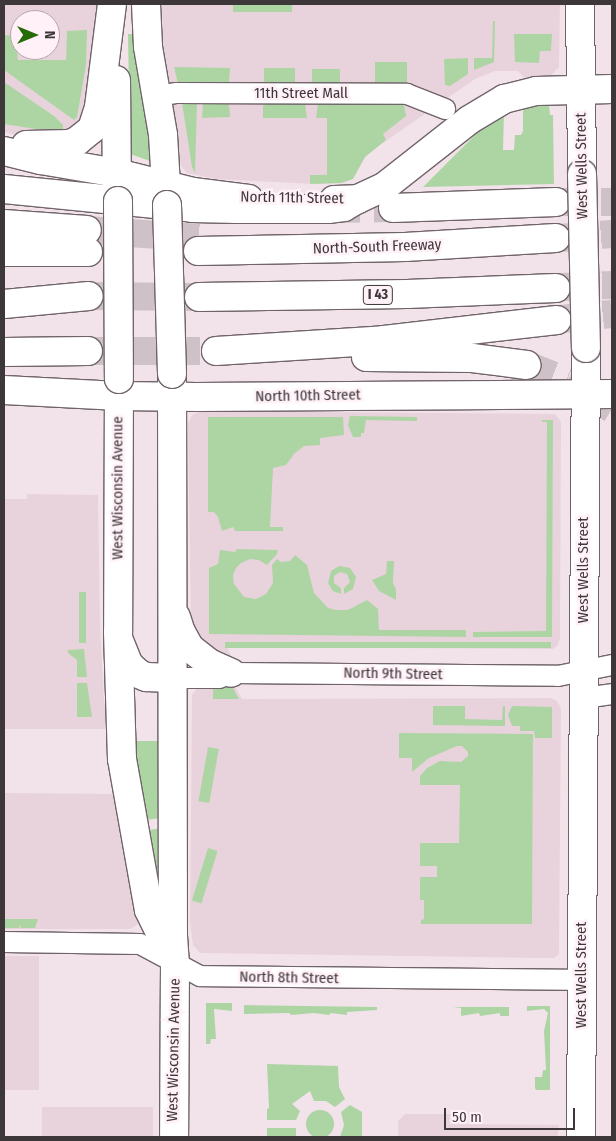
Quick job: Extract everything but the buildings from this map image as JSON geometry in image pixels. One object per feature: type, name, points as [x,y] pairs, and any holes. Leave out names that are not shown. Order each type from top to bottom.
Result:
[{"type":"main road","points":[[4,144],[69,144],[77,141],[92,129],[99,107],[114,4]]},
{"type":"main road","name":"West Wisconsin Avenue","points":[[114,4],[118,201],[118,632],[122,759],[149,910],[175,963]]},
{"type":"main road","name":"West Wisconsin Avenue","points":[[146,4],[148,48],[163,135],[167,196],[173,385],[174,1137]]},
{"type":"main road","name":"West Wells Street","points":[[580,4],[586,348],[599,393],[583,672],[582,1137]]},
{"type":"main road","name":"North 11th Street","points":[[167,196],[237,209],[328,209],[344,207],[373,193],[393,180],[469,120],[494,104],[518,94],[536,91],[612,88]]},
{"type":"main road","points":[[4,151],[41,160],[117,173],[167,196]]},
{"type":"main road","points":[[4,189],[118,201],[167,196]]},
{"type":"main road","points":[[393,208],[556,202]]},
{"type":"main road","points":[[4,224],[87,241],[4,252]]},
{"type":"main road","name":"North-South Freeway","points":[[199,244],[332,249],[556,238]]},
{"type":"main road","name":"I 43","points":[[199,297],[408,294],[556,288]]},
{"type":"main road","points":[[4,295],[89,296],[4,304]]},
{"type":"main road","points":[[527,365],[472,358],[209,352],[384,340],[557,320]]},
{"type":"main road","points":[[4,352],[88,351]]},
{"type":"main road","name":"North 10th Street","points":[[4,390],[173,385],[599,393]]},
{"type":"main road","points":[[173,604],[181,632],[190,648],[209,663],[231,673]]},
{"type":"main road","points":[[118,632],[122,651],[134,670],[146,677],[173,678]]},
{"type":"street","name":"11th Street Mall","points":[[155,96],[176,93],[408,94],[445,109]]},
{"type":"street","name":"North 9th Street","points":[[173,678],[219,678],[231,673],[558,676],[612,665]]},
{"type":"street","points":[[584,698],[612,694]]},
{"type":"street","name":"North 8th Street","points":[[4,942],[140,944],[200,976],[582,980]]},
{"type":"shaded area","points":[[4,4],[97,4],[97,63],[80,129],[19,136],[4,132]]},
{"type":"shaded area","points":[[162,4],[560,4],[559,67],[550,76],[525,78],[518,71],[495,71],[475,79],[370,152],[363,160],[353,179],[341,183],[314,184],[216,179],[187,173],[181,166],[163,55]]},
{"type":"shaded area","points":[[201,411],[555,414],[561,422],[560,638],[557,646],[553,649],[227,647],[232,658],[211,655],[191,627],[188,424],[192,415]]},
{"type":"shaded area","points":[[27,494],[98,495],[100,626],[104,700],[108,729],[4,729],[4,499],[27,499]]},
{"type":"shaded area","points":[[235,686],[242,699],[551,698],[557,701],[561,708],[559,954],[554,958],[538,958],[200,953],[193,945],[190,922],[192,695],[198,687]]},
{"type":"shaded area","points":[[4,793],[116,794],[140,920],[137,925],[130,929],[4,929]]},
{"type":"shaded area","points":[[4,956],[39,956],[39,1090],[4,1090]]},
{"type":"shaded area","points":[[42,1107],[153,1107],[153,1137],[42,1137]]},
{"type":"shaded area","points":[[405,1114],[450,1114],[450,1124],[559,1125],[558,1137],[398,1137],[398,1121]]},
{"type":"green space","points":[[233,4],[292,4],[292,12],[233,12]]},
{"type":"green space","points":[[493,21],[495,21],[494,62],[474,70],[474,58],[492,58]]},
{"type":"green space","points":[[87,30],[86,65],[77,117],[74,120],[4,70],[4,35],[10,36],[10,60],[66,60],[67,31]]},
{"type":"green space","points":[[128,34],[135,34],[139,83],[153,162],[130,154]]},
{"type":"green space","points":[[514,34],[552,34],[551,51],[540,51],[539,63],[515,62]]},
{"type":"green space","points":[[468,58],[468,74],[450,86],[445,85],[444,59]]},
{"type":"green space","points":[[375,62],[407,62],[407,85],[375,85]]},
{"type":"green space","points":[[174,67],[230,68],[229,83],[178,84]]},
{"type":"green space","points":[[264,68],[295,68],[295,83],[264,83]]},
{"type":"green space","points":[[312,69],[340,69],[340,84],[312,84]]},
{"type":"green space","points":[[4,82],[54,116],[63,125],[63,129],[36,129],[4,124]]},
{"type":"green space","points":[[182,103],[197,103],[195,173],[192,167]]},
{"type":"green space","points":[[203,103],[229,104],[230,117],[202,118]]},
{"type":"green space","points":[[266,104],[305,104],[307,118],[263,118],[263,106]]},
{"type":"green space","points":[[318,104],[404,105],[406,116],[383,134],[386,140],[365,157],[353,179],[341,183],[310,184],[310,175],[327,175],[327,118],[316,118]]},
{"type":"green space","points":[[549,105],[550,115],[553,115],[554,184],[423,187],[485,125],[504,113],[503,150],[514,150],[515,135],[521,135],[523,131],[523,111],[526,107]]},
{"type":"green space","points":[[350,416],[417,417],[417,421],[366,420],[364,433],[361,433],[361,437],[353,437],[348,425]]},
{"type":"green space","points":[[208,417],[343,417],[344,435],[320,438],[320,445],[304,446],[294,454],[286,465],[273,468],[270,527],[283,527],[283,531],[235,531],[233,527],[222,531],[218,517],[214,512],[208,512]]},
{"type":"green space","points":[[542,420],[553,420],[552,637],[473,637],[473,632],[546,631],[547,422],[542,422]]},
{"type":"green space","points":[[237,549],[278,550],[277,554],[267,565],[259,560],[250,559],[241,563],[236,568],[233,575],[234,584],[244,597],[256,599],[266,594],[273,583],[272,565],[277,559],[281,562],[290,561],[295,555],[307,565],[314,593],[328,608],[348,610],[367,600],[378,609],[379,630],[466,630],[466,637],[209,634],[209,568],[218,564],[220,550],[235,552]]},
{"type":"green space","points":[[387,561],[394,561],[393,583],[396,589],[396,600],[379,591],[372,580],[386,574]]},
{"type":"green space","points":[[339,566],[350,568],[356,577],[353,589],[344,594],[344,588],[350,582],[347,574],[340,572],[334,576],[334,583],[341,588],[341,594],[333,591],[328,583],[331,571]]},
{"type":"green space","points":[[79,592],[86,592],[86,643],[79,643]]},
{"type":"green space","points":[[225,642],[551,642],[551,648],[225,648]]},
{"type":"green space","points":[[84,649],[87,677],[77,677],[77,660],[68,653],[68,650]]},
{"type":"green space","points":[[77,683],[87,683],[92,717],[77,717]]},
{"type":"green space","points":[[213,684],[231,684],[239,699],[213,699]]},
{"type":"green space","points":[[433,706],[465,706],[465,719],[502,720],[503,706],[505,706],[505,726],[433,725]]},
{"type":"green space","points":[[512,706],[552,707],[552,738],[535,738],[534,731],[520,731],[520,726],[512,726],[508,715]]},
{"type":"green space","points":[[399,733],[533,734],[532,924],[421,924],[421,920],[424,919],[424,900],[420,900],[420,877],[437,877],[437,866],[420,866],[420,843],[459,843],[460,785],[420,785],[420,776],[427,768],[440,761],[461,762],[468,756],[468,752],[462,746],[457,746],[429,758],[412,772],[412,758],[399,758]]},
{"type":"green space","points":[[133,741],[162,741],[162,818],[146,820]]},
{"type":"green space","points":[[208,747],[219,749],[209,803],[198,801]]},
{"type":"green space","points":[[162,828],[162,869],[156,870],[148,830]]},
{"type":"green space","points":[[208,848],[218,851],[201,904],[192,901]]},
{"type":"green space","points":[[4,919],[38,919],[35,928],[21,928],[19,925],[19,928],[5,928]]},
{"type":"green space","points":[[206,1003],[232,1003],[232,1011],[214,1009],[216,1039],[211,1039],[210,1044],[206,1044]]},
{"type":"green space","points":[[244,1005],[377,1007],[377,1010],[347,1012],[347,1015],[331,1013],[329,1015],[314,1013],[291,1015],[289,1013],[244,1014]]},
{"type":"green space","points":[[527,1006],[550,1006],[550,1090],[536,1090],[535,1088],[535,1077],[542,1077],[543,1070],[546,1070],[544,1031],[548,1013],[544,1009],[527,1011]]},
{"type":"green space","points":[[453,1007],[509,1007],[509,1016],[500,1016],[500,1013],[480,1016],[479,1013],[461,1016],[461,1008]]},
{"type":"green space","points":[[267,1064],[338,1066],[339,1087],[345,1099],[335,1107],[326,1101],[314,1101],[310,1091],[292,1104],[300,1111],[296,1120],[267,1120],[267,1109],[269,1108]]},
{"type":"green space","points":[[350,1105],[362,1112],[362,1137],[340,1137],[344,1125],[341,1112]]},
{"type":"green space","points":[[320,1110],[330,1114],[334,1124],[330,1134],[320,1138],[310,1134],[306,1124],[310,1114]]},
{"type":"green space","points":[[267,1128],[296,1128],[296,1137],[267,1137]]},
{"type":"tunnel","points":[[559,202],[612,202]]},
{"type":"tunnel","points":[[332,209],[393,208]]},
{"type":"tunnel","points":[[87,230],[201,238]]},
{"type":"tunnel","points":[[559,238],[612,234]]},
{"type":"tunnel","points":[[560,287],[612,285]]},
{"type":"tunnel","points":[[89,296],[199,297]]},
{"type":"tunnel","points":[[561,319],[612,314]]},
{"type":"tunnel","points":[[88,351],[202,351]]},
{"type":"tunnel","points":[[527,365],[567,381],[612,409]]}]
